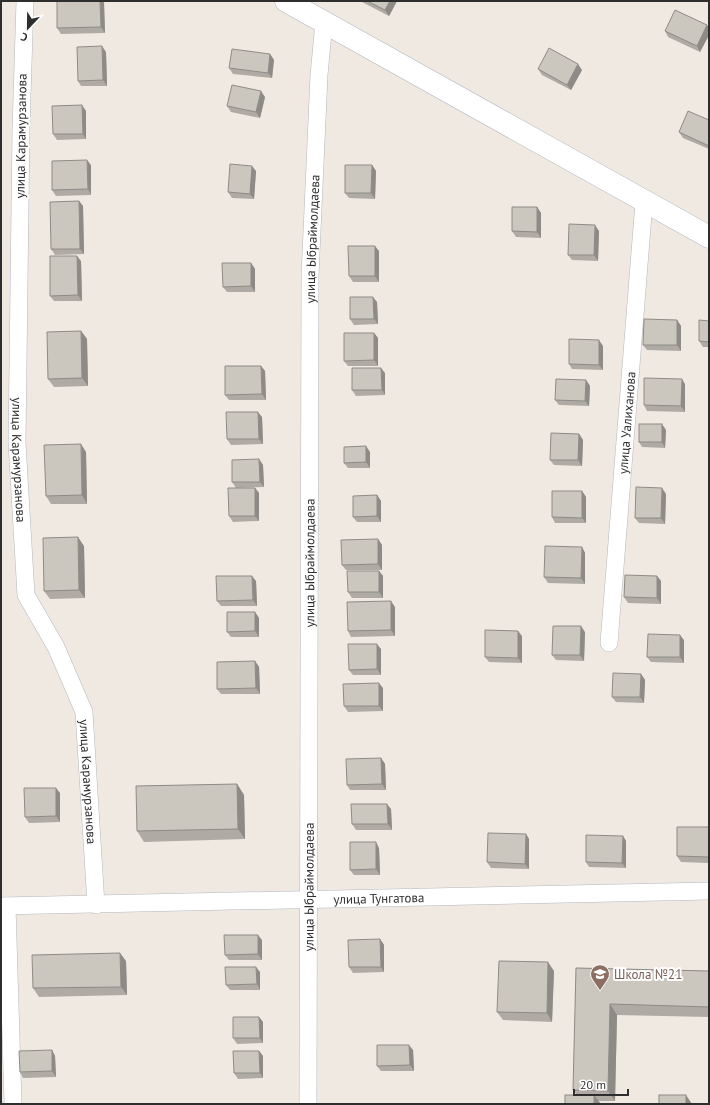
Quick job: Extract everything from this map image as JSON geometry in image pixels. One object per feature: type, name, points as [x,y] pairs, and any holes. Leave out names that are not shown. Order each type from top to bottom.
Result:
[{"type":"street","name":"улица Карамурзанова","points":[[24,1],[17,443],[26,595],[56,647],[84,712],[96,905]]},
{"type":"street","points":[[286,1],[709,237]]},
{"type":"street","name":"улица Ыбраймолдаева","points":[[308,1104],[310,900],[310,276],[319,75],[324,22]]},
{"type":"street","name":"улица Уалиханова","points":[[609,643],[644,202]]},
{"type":"street","name":"улица Тунгатова","points":[[4,906],[709,891]]},
{"type":"street","points":[[4,906],[12,1104]]},
{"type":"building","points":[[57,1],[100,1],[101,27],[57,28]]},
{"type":"building","points":[[367,1],[390,1],[385,10]]},
{"type":"building","points":[[675,10],[707,25],[697,46],[665,31]]},
{"type":"building","points":[[102,46],[103,80],[78,81],[77,47]]},
{"type":"building","points":[[549,48],[578,64],[567,85],[538,69]]},
{"type":"building","points":[[232,49],[270,54],[268,73],[229,68]]},
{"type":"building","points":[[232,85],[261,91],[256,112],[227,106]]},
{"type":"building","points":[[82,105],[83,134],[53,134],[52,106]]},
{"type":"building","points":[[688,111],[709,120],[709,146],[679,132]]},
{"type":"building","points":[[87,160],[88,189],[52,190],[52,161]]},
{"type":"building","points":[[230,164],[252,166],[250,194],[228,192]]},
{"type":"building","points":[[345,165],[372,165],[371,193],[345,193]]},
{"type":"building","points":[[79,201],[80,249],[51,249],[50,202]]},
{"type":"building","points":[[512,207],[537,207],[537,232],[512,231]]},
{"type":"building","points":[[569,224],[595,225],[594,255],[568,255]]},
{"type":"building","points":[[348,246],[375,246],[375,276],[349,276]]},
{"type":"building","points":[[50,256],[77,256],[78,295],[50,296]]},
{"type":"building","points":[[222,263],[251,263],[251,286],[223,287]]},
{"type":"building","points":[[350,297],[373,297],[374,319],[350,319]]},
{"type":"building","points":[[644,319],[677,320],[677,345],[643,345]]},
{"type":"building","points":[[699,320],[709,321],[709,342],[699,341]]},
{"type":"building","points":[[81,331],[82,378],[48,379],[47,332]]},
{"type":"building","points":[[344,333],[374,333],[374,360],[344,361]]},
{"type":"building","points":[[569,339],[599,340],[599,365],[569,364]]},
{"type":"building","points":[[225,366],[261,366],[262,394],[225,395]]},
{"type":"building","points":[[352,368],[381,368],[382,390],[352,390]]},
{"type":"building","points":[[644,378],[682,379],[681,406],[644,405]]},
{"type":"building","points":[[556,379],[586,380],[585,401],[555,400]]},
{"type":"building","points":[[226,412],[258,412],[259,439],[227,439]]},
{"type":"building","points":[[639,424],[662,424],[662,442],[639,442]]},
{"type":"building","points":[[551,433],[579,434],[578,460],[550,460]]},
{"type":"building","points":[[81,444],[82,495],[46,496],[44,445]]},
{"type":"building","points":[[366,446],[366,462],[344,463],[344,447]]},
{"type":"building","points":[[259,459],[260,482],[232,482],[232,460]]},
{"type":"building","points":[[636,487],[662,488],[661,518],[635,518]]},
{"type":"building","points":[[228,488],[255,488],[255,516],[229,516]]},
{"type":"building","points":[[552,491],[582,491],[582,518],[552,517]]},
{"type":"building","points":[[377,495],[377,516],[353,517],[353,496]]},
{"type":"building","points":[[78,537],[79,590],[44,591],[43,538]]},
{"type":"building","points":[[378,539],[378,564],[342,565],[341,540]]},
{"type":"building","points":[[545,546],[582,547],[581,578],[544,577]]},
{"type":"building","points":[[347,571],[379,571],[379,592],[348,592]]},
{"type":"building","points":[[625,575],[657,576],[657,598],[624,597]]},
{"type":"building","points":[[216,576],[252,576],[253,600],[217,601]]},
{"type":"building","points":[[391,601],[391,630],[348,631],[347,602]]},
{"type":"building","points":[[227,612],[255,612],[255,631],[227,632]]},
{"type":"building","points":[[553,626],[581,626],[580,655],[552,655]]},
{"type":"building","points":[[485,630],[518,631],[518,658],[485,657]]},
{"type":"building","points":[[648,634],[680,635],[680,657],[647,657]]},
{"type":"building","points":[[348,644],[377,644],[377,669],[349,670]]},
{"type":"building","points":[[255,661],[256,688],[217,689],[217,662]]},
{"type":"building","points":[[613,673],[641,674],[640,697],[612,697]]},
{"type":"building","points":[[379,683],[379,706],[344,706],[343,684]]},
{"type":"building","points":[[381,758],[382,784],[347,785],[346,759]]},
{"type":"building","points":[[237,784],[238,829],[137,831],[136,786]]},
{"type":"building","points":[[24,788],[56,788],[56,816],[25,817]]},
{"type":"building","points":[[351,804],[387,804],[388,824],[352,824]]},
{"type":"building","points":[[677,827],[709,827],[709,857],[677,856]]},
{"type":"building","points":[[488,833],[526,834],[525,864],[487,862]]},
{"type":"building","points":[[586,835],[623,836],[622,863],[586,862]]},
{"type":"building","points":[[350,842],[376,842],[376,869],[350,870]]},
{"type":"building","points":[[224,935],[258,935],[258,954],[225,955]]},
{"type":"building","points":[[380,939],[381,967],[349,967],[348,940]]},
{"type":"building","points":[[120,953],[121,987],[33,988],[32,955]]},
{"type":"building","points":[[499,961],[548,962],[547,1013],[497,1012]]},
{"type":"building","points":[[225,967],[256,967],[257,984],[226,985]]},
{"type":"building","points":[[576,968],[709,971],[709,1007],[610,1004],[608,1091],[573,1090]]},
{"type":"building","points":[[233,1017],[259,1017],[260,1038],[233,1038]]},
{"type":"building","points":[[377,1045],[409,1045],[410,1065],[377,1066]]},
{"type":"building","points":[[52,1050],[52,1071],[20,1072],[19,1051]]},
{"type":"building","points":[[233,1051],[259,1051],[260,1073],[234,1073]]},
{"type":"building","points":[[565,1095],[594,1095],[594,1104],[565,1104]]},
{"type":"building","points":[[659,1095],[686,1095],[686,1104],[659,1104]]},
{"type":"place","name":"Школа №21","points":[[600,991]]}]
